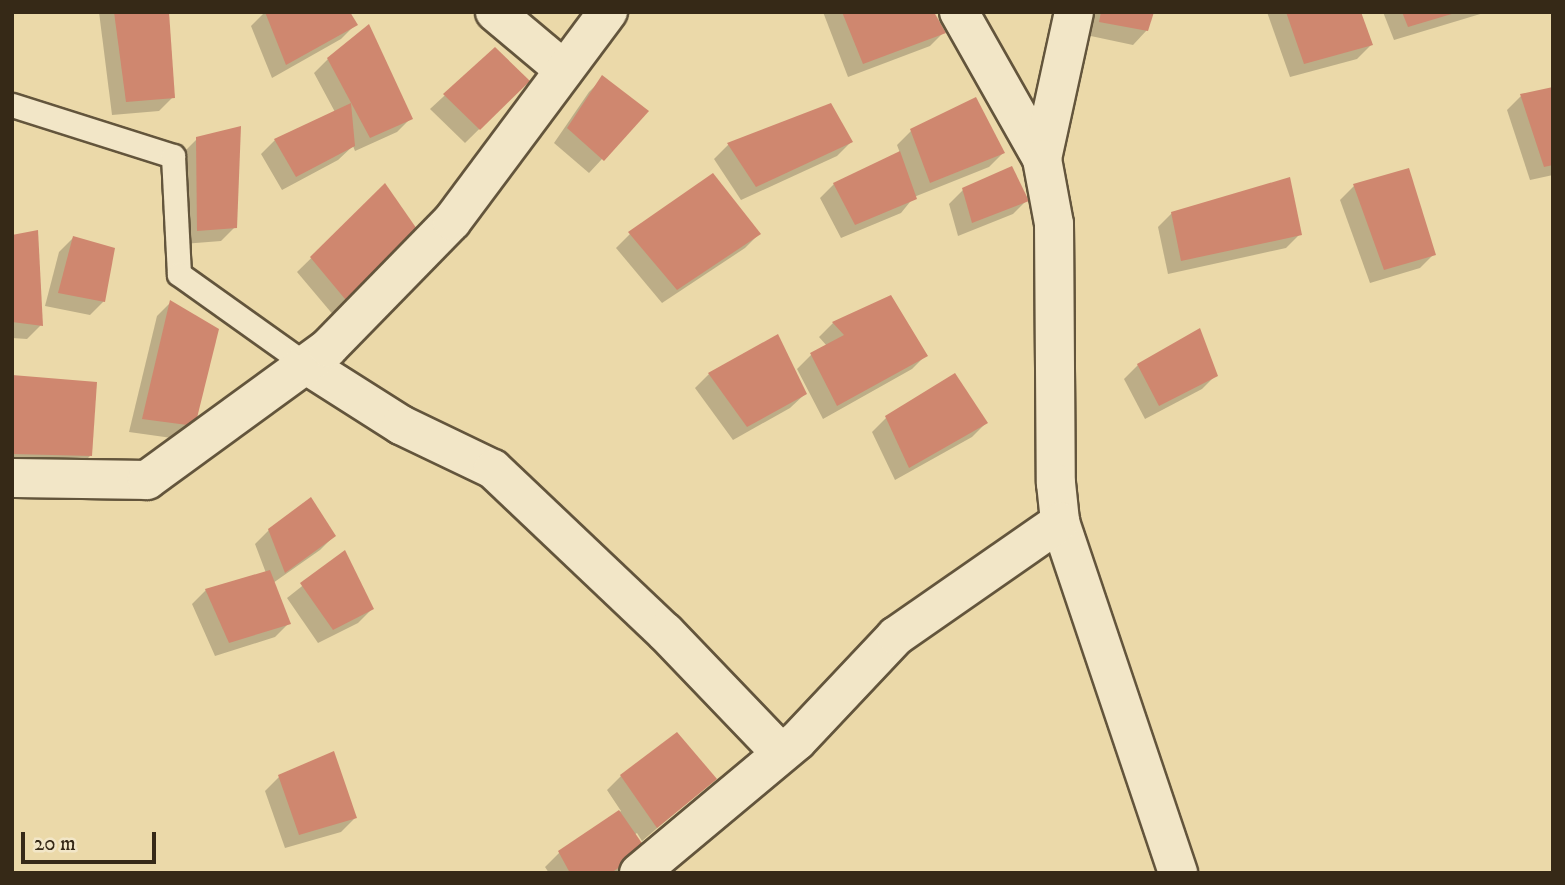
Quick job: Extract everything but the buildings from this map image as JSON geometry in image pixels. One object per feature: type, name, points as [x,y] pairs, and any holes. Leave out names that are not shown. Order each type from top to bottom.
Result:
[{"type":"street","points":[[495,12],[564,70]]},
{"type":"street","points":[[12,478],[148,480],[328,348],[453,221],[608,12]]},
{"type":"street","points":[[959,12],[1042,159],[1054,224],[1056,483],[1060,522],[1178,873]]},
{"type":"street","points":[[1042,159],[1074,12]]},
{"type":"street","points":[[305,364],[401,425],[493,468],[665,632],[781,753]]},
{"type":"street","points":[[639,873],[781,753],[896,636],[1060,522]]},
{"type":"lane","points":[[12,105],[173,156],[179,274],[305,364]]}]
